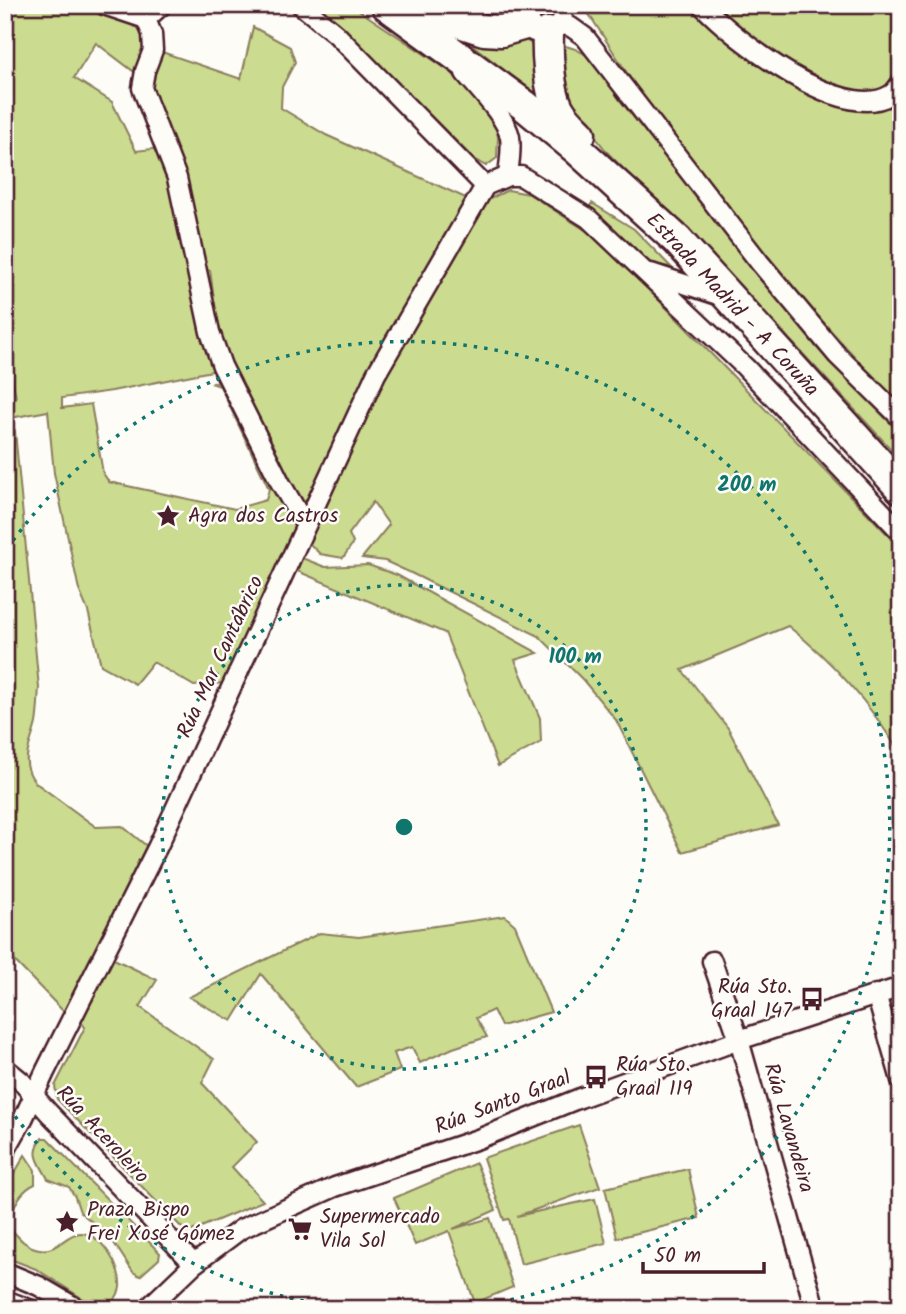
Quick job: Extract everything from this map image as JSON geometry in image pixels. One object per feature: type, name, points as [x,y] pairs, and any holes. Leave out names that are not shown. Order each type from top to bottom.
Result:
[{"type":"highway","name":"Estrada Madrid - A Coruña","points":[[387,5],[524,105],[617,184],[677,240],[901,488]]},
{"type":"highway","points":[[399,5],[411,6],[484,30],[501,31],[534,16],[556,106],[595,148],[617,184]]},
{"type":"street","points":[[104,5],[146,19],[152,34],[153,50],[142,88],[177,178],[210,332],[222,366],[280,482],[301,518],[307,522]]},
{"type":"street","points":[[146,19],[162,5]]},
{"type":"street","points":[[301,5],[336,34],[485,186],[508,176],[522,176],[588,218],[745,368],[901,532]]},
{"type":"street","points":[[534,16],[563,12],[562,5]]},
{"type":"street","points":[[702,5],[732,35],[780,68],[845,99],[866,101],[890,95],[901,83]]},
{"type":"street","points":[[534,16],[571,27],[585,37],[760,263],[837,355],[901,418]]},
{"type":"street","points":[[445,48],[494,109],[508,131],[508,176]]},
{"type":"street","name":"Rúa Mar Cantábrico","points":[[5,1151],[158,846],[376,374],[485,186]]},
{"type":"street","points":[[644,271],[727,298]]},
{"type":"street","name":"Rúa Lavandeira","points":[[712,961],[739,1040],[815,1309]]},
{"type":"street","name":"Rúa Santo Graal","points":[[147,1309],[194,1264],[240,1229],[335,1188],[478,1139],[580,1098],[739,1040],[901,987]]},
{"type":"street","points":[[876,994],[901,1080]]},
{"type":"street","name":"Rúa Aceroleiro","points":[[5,1068],[34,1095],[194,1264]]},
{"type":"street","points":[[5,1272],[39,1286],[78,1309]]},
{"type":"street","points":[[5,1300],[29,1309]]},
{"type":"green space","points":[[5,5],[92,5],[142,25],[146,44],[137,74],[96,43],[74,78],[112,102],[136,151],[160,148],[177,197],[217,370],[62,398],[62,408],[91,404],[103,473],[109,482],[235,509],[266,500],[269,489],[220,386],[211,383],[225,382],[295,521],[294,534],[223,683],[194,686],[153,662],[135,684],[101,665],[88,611],[79,590],[54,473],[48,411],[5,419],[5,400],[16,398],[5,339]]},
{"type":"green space","points":[[312,5],[351,5],[451,72],[494,120],[498,137],[497,158],[486,166],[475,160],[375,60]]},
{"type":"green space","points":[[583,5],[901,5],[901,407],[777,272],[642,96]]},
{"type":"green space","points":[[253,27],[290,47],[295,62],[282,87],[281,108],[326,135],[468,199],[306,510],[228,358],[216,314],[210,270],[201,270],[150,93],[148,71],[159,51],[241,79]]},
{"type":"green space","points":[[452,29],[508,35],[527,41],[539,58],[544,101]]},
{"type":"green space","points":[[558,45],[580,51],[595,63],[619,99],[817,348],[901,434],[901,460],[781,330],[607,152],[587,126],[563,103]]},
{"type":"green space","points":[[508,190],[529,194],[599,239],[901,548],[901,755],[850,685],[821,654],[788,626],[682,670],[728,728],[778,825],[682,852],[616,720],[583,680],[539,636],[385,561],[362,558],[389,525],[373,502],[349,534],[353,543],[343,558],[320,554],[307,541],[383,374],[481,203]]},
{"type":"green space","points":[[592,203],[634,229],[671,267],[652,264],[587,210]]},
{"type":"green space","points":[[15,431],[39,688],[36,723],[27,753],[28,768],[36,783],[96,827],[122,826],[148,847],[64,1012],[5,951],[5,587],[11,585],[5,547],[5,444]]},
{"type":"green space","points":[[302,558],[325,567],[368,565],[397,575],[538,653],[515,660],[540,718],[541,742],[498,766],[445,633],[297,571]]},
{"type":"green space","points":[[505,916],[515,925],[551,1012],[501,1026],[493,1010],[476,1018],[487,1037],[420,1063],[412,1047],[394,1053],[400,1070],[356,1087],[261,974],[232,1021],[189,997],[320,933],[359,937]]},
{"type":"green space","points":[[114,959],[157,980],[140,1007],[214,1059],[202,1083],[257,1142],[232,1167],[263,1201],[187,1233],[57,1099],[55,1086],[85,1027],[81,1022]]},
{"type":"green space","points":[[579,1125],[600,1187],[517,1216],[595,1199],[606,1243],[521,1264],[509,1219],[504,1220],[483,1158]]},
{"type":"green space","points":[[42,1138],[47,1138],[160,1253],[159,1259],[140,1276],[133,1272],[110,1237],[80,1212],[69,1187],[48,1179],[37,1154]]},
{"type":"green space","points":[[25,1155],[35,1170],[35,1184],[21,1195],[13,1212],[5,1214],[5,1190]]},
{"type":"green space","points":[[476,1163],[496,1210],[453,1229],[490,1218],[513,1287],[475,1303],[449,1231],[415,1245],[394,1198]]},
{"type":"green space","points":[[688,1169],[699,1218],[617,1238],[605,1188]]},
{"type":"green space","points":[[5,1224],[26,1244],[43,1249],[55,1247],[74,1234],[88,1234],[109,1252],[118,1270],[120,1287],[116,1298],[99,1309],[36,1269],[5,1257]]},
{"type":"place","name":"Agra dos Castros","points":[[168,516]]},
{"type":"place","name":"Rúa Sto. Graal 147","points":[[812,999]]},
{"type":"place","name":"Rúa Sto. Graal 119","points":[[596,1077]]},
{"type":"place","name":"Praza Bispo Frei Xosé Gómez","points":[[67,1222]]},
{"type":"place","name":"Supermercado Vila Sol","points":[[300,1229]]}]
